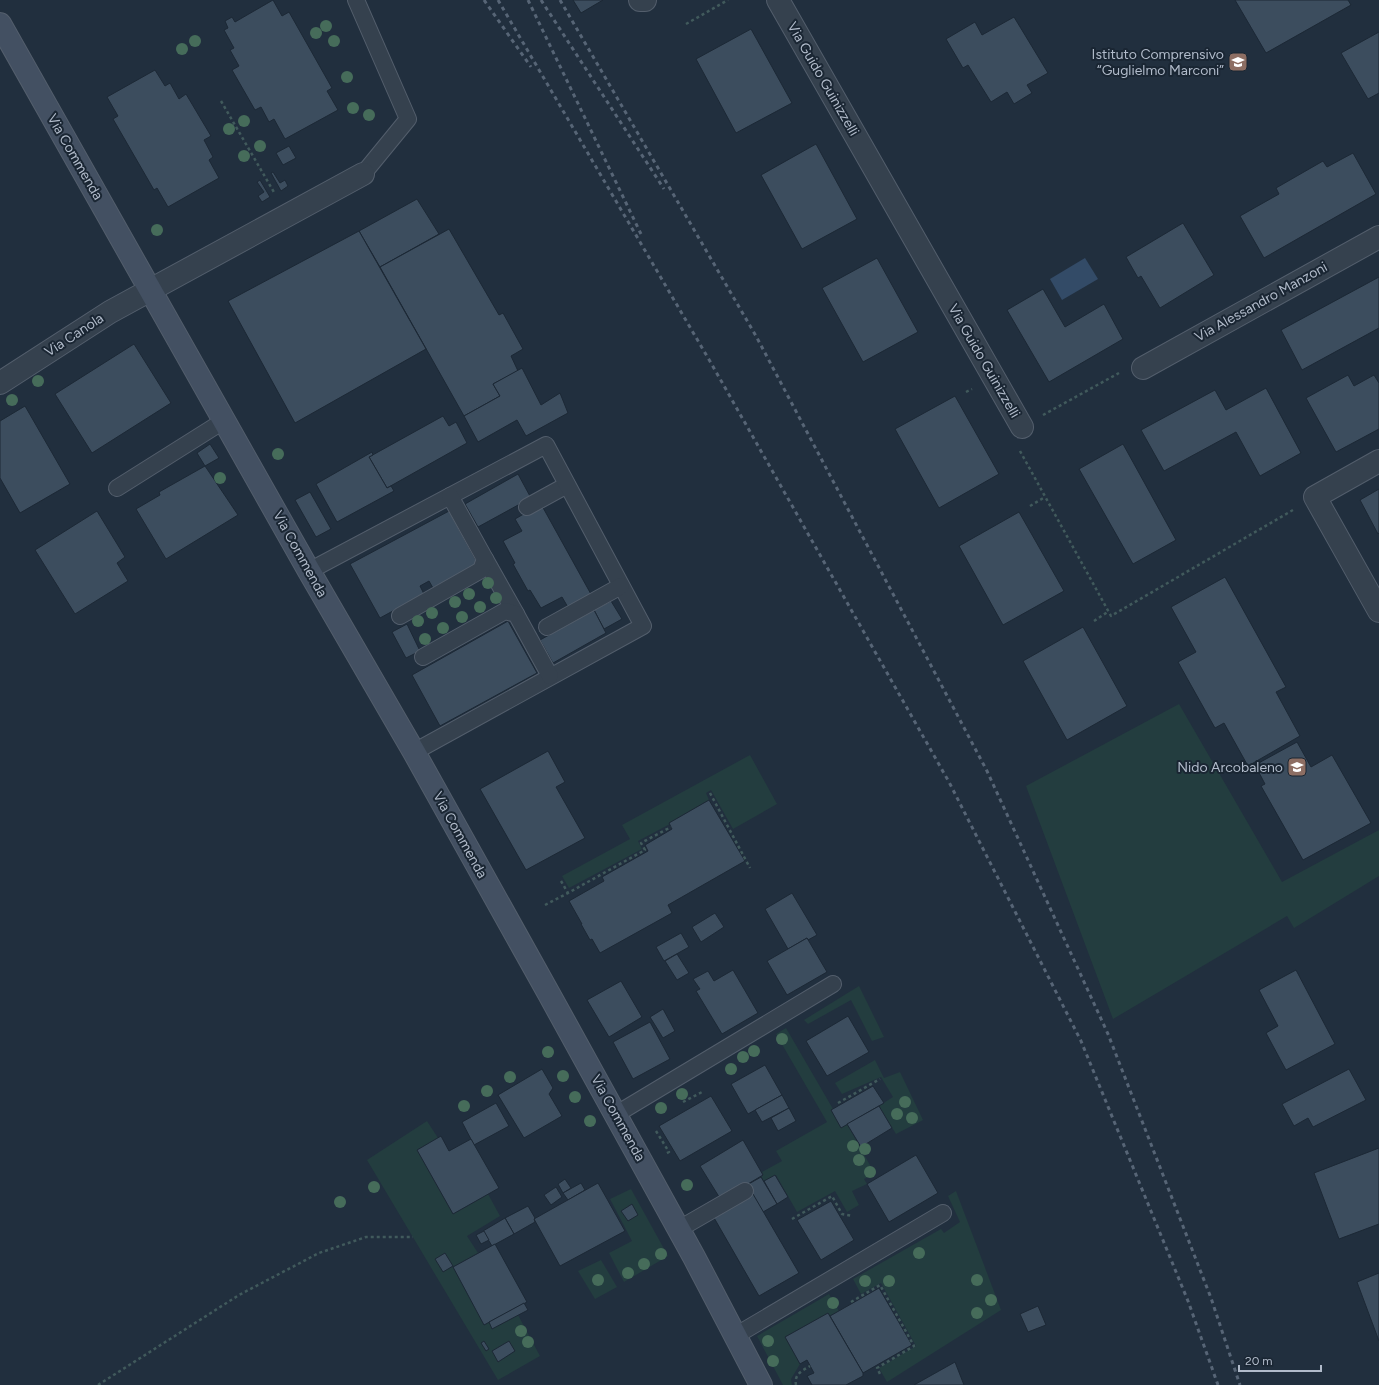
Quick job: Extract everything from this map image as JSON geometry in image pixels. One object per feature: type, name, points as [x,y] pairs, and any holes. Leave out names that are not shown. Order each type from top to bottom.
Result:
[{"type":"street","points":[[640,0],[645,0]]},
{"type":"street","name":"Via Guido Guinizzelli","points":[[778,0],[1022,427]]},
{"type":"street","name":"Via Commenda","points":[[0,24],[309,571],[414,752],[679,1229],[762,1385]]},
{"type":"street","points":[[150,290],[363,174]]},
{"type":"street","name":"Via Alessandro Manzoni","points":[[1143,368],[1379,237]]},
{"type":"street","name":"Via Canola","points":[[0,383],[110,312],[150,290]]},
{"type":"street","points":[[1379,461],[1315,497],[1379,611]]},
{"type":"lane","points":[[356,0],[408,119],[363,174]]},
{"type":"lane","points":[[117,488],[225,420]]},
{"type":"lane","points":[[309,571],[546,445],[643,626],[414,752]]},
{"type":"lane","points":[[527,507],[567,485]]},
{"type":"lane","points":[[450,496],[550,676]]},
{"type":"lane","points":[[400,616],[481,570],[484,559]]},
{"type":"lane","points":[[547,627],[621,586]]},
{"type":"lane","points":[[423,657],[505,611],[516,614]]},
{"type":"lane","points":[[615,1114],[832,984]]},
{"type":"lane","points":[[679,1229],[745,1192]]},
{"type":"lane","points":[[736,1336],[943,1213]]},
{"type":"path","points":[[686,24],[728,0]]},
{"type":"path","points":[[221,101],[287,215]]},
{"type":"path","points":[[1022,427],[1125,370],[1143,368]]},
{"type":"path","name":"Via Guido Guinizzelli","points":[[1022,427],[1010,433],[1109,611]]},
{"type":"path","points":[[1030,506],[1045,497]]},
{"type":"path","points":[[1094,621],[1109,611],[1112,616],[1315,497]]},
{"type":"path","points":[[710,793],[750,868]]},
{"type":"path","points":[[545,905],[645,850],[641,843],[671,827]]},
{"type":"path","points":[[560,881],[568,893]]},
{"type":"path","points":[[838,1103],[880,1079]]},
{"type":"path","points":[[683,1102],[704,1091]]},
{"type":"path","points":[[653,1127],[669,1152],[661,1156]]},
{"type":"path","points":[[792,1218],[832,1196],[842,1214],[853,1216]]},
{"type":"path","points":[[98,1385],[239,1295],[319,1253],[366,1237],[413,1237]]},
{"type":"path","points":[[852,1302],[880,1285],[914,1346],[877,1368],[880,1374]]},
{"type":"path","points":[[796,1385],[795,1380],[798,1374],[810,1366]]},
{"type":"green space","points":[[1179,704],[1282,882],[1379,830],[1379,876],[1294,928],[1287,916],[1113,1019],[1026,786]]},
{"type":"green space","points":[[750,755],[777,804],[733,829],[711,790],[706,793],[709,800],[669,823],[670,824],[638,841],[642,849],[569,888],[562,876],[630,839],[622,825]]},
{"type":"green space","points":[[859,986],[884,1037],[872,1041],[851,1000],[808,1024],[804,1020]]},
{"type":"green space","points":[[786,1028],[833,1109],[831,1110],[841,1127],[847,1124],[875,1174],[864,1179],[867,1184],[852,1191],[859,1205],[847,1212],[835,1191],[797,1212],[776,1175],[764,1181],[761,1177],[763,1175],[762,1172],[782,1161],[776,1151],[827,1122],[776,1034]]},
{"type":"green space","points":[[875,1060],[884,1078],[900,1072],[923,1120],[896,1134],[879,1106],[893,1097],[881,1077],[842,1094],[835,1083]]},
{"type":"green space","points":[[427,1121],[438,1138],[417,1150],[453,1214],[488,1194],[500,1216],[467,1236],[478,1253],[453,1267],[484,1324],[518,1315],[540,1356],[498,1380],[367,1160]]},
{"type":"green space","points":[[631,1189],[668,1256],[624,1282],[609,1253],[632,1241],[610,1199]]},
{"type":"green space","points":[[956,1191],[1001,1310],[887,1382],[879,1368],[916,1346],[881,1283],[861,1294],[853,1279],[941,1229],[944,1233],[960,1222],[948,1196]]},
{"type":"green space","points":[[601,1260],[617,1287],[595,1299],[578,1271]]},
{"type":"green space","points":[[829,1294],[839,1311],[830,1316],[828,1313],[785,1337],[800,1364],[791,1379],[792,1385],[783,1385],[757,1336]]},
{"type":"water","points":[[1085,258],[1098,279],[1062,300],[1050,279]]},
{"type":"building","points":[[273,0],[282,16],[289,12],[332,88],[327,91],[338,110],[285,139],[274,119],[269,122],[261,107],[255,110],[232,70],[239,66],[230,50],[234,48],[224,30],[228,28],[225,21],[232,17],[235,22]]},
{"type":"building","points":[[573,0],[603,0],[581,13]]},
{"type":"building","points":[[1235,0],[1348,0],[1351,5],[1266,53]]},
{"type":"building","points":[[1014,17],[1048,73],[1027,85],[1032,93],[1014,104],[1007,92],[991,102],[968,65],[963,68],[946,39],[975,22],[982,35]]},
{"type":"building","points":[[751,29],[792,103],[736,133],[696,59]]},
{"type":"building","points":[[1379,32],[1379,93],[1368,99],[1341,53]]},
{"type":"building","points":[[155,70],[165,86],[170,83],[179,99],[186,94],[211,136],[204,140],[213,157],[209,160],[219,178],[168,207],[157,188],[154,190],[113,119],[118,116],[107,97]]},
{"type":"building","points":[[816,144],[857,219],[802,249],[761,175]]},
{"type":"building","points":[[289,146],[296,158],[283,165],[276,153]]},
{"type":"building","points":[[1353,153],[1376,194],[1264,258],[1240,216],[1279,194],[1276,188],[1323,161],[1327,167]]},
{"type":"building","points":[[273,172],[280,183],[285,180],[288,186],[281,191],[271,173]]},
{"type":"building","points":[[260,180],[270,197],[262,202],[258,196],[264,192],[257,182]]},
{"type":"building","points":[[417,199],[439,234],[380,267],[359,231]]},
{"type":"building","points":[[1183,223],[1214,275],[1160,308],[1141,276],[1138,278],[1126,257]]},
{"type":"building","points":[[449,229],[499,315],[503,313],[523,349],[511,356],[518,371],[493,384],[500,396],[464,416],[380,267]]},
{"type":"building","points":[[359,231],[426,349],[295,423],[228,301]]},
{"type":"building","points":[[877,258],[918,332],[863,362],[822,288]]},
{"type":"building","points":[[1379,277],[1379,328],[1302,370],[1281,330]]},
{"type":"building","points":[[1043,289],[1065,327],[1104,304],[1123,339],[1049,382],[1007,310]]},
{"type":"building","points":[[134,344],[171,403],[92,453],[55,394]]},
{"type":"building","points":[[522,368],[541,405],[560,393],[568,413],[526,436],[517,420],[478,442],[464,416],[500,396],[493,384]]},
{"type":"building","points":[[1348,375],[1354,386],[1374,375],[1379,383],[1379,429],[1336,452],[1306,398]]},
{"type":"building","points":[[1266,388],[1301,453],[1260,476],[1236,432],[1164,471],[1141,430],[1215,390],[1226,410]]},
{"type":"building","points":[[955,396],[999,474],[939,508],[895,429]]},
{"type":"building","points":[[25,406],[70,484],[20,513],[0,478],[0,421]]},
{"type":"building","points":[[443,416],[449,426],[456,422],[467,443],[387,488],[369,457]]},
{"type":"building","points":[[210,444],[219,458],[205,466],[197,453]]},
{"type":"building","points":[[1123,444],[1176,540],[1133,564],[1079,469]]},
{"type":"building","points":[[372,452],[373,455],[369,457],[387,488],[391,486],[394,491],[337,522],[316,484]]},
{"type":"building","points":[[205,466],[238,515],[166,559],[136,509],[160,495],[159,492]]},
{"type":"building","points":[[518,474],[531,498],[478,527],[465,504]]},
{"type":"building","points":[[1379,489],[1379,533],[1378,534],[1360,500]]},
{"type":"building","points":[[310,492],[331,529],[316,537],[295,500]]},
{"type":"building","points":[[541,504],[592,596],[569,609],[562,597],[541,608],[530,590],[528,591],[513,564],[515,563],[503,541],[522,531],[515,519]]},
{"type":"building","points":[[97,511],[125,557],[117,563],[128,581],[75,614],[35,550]]},
{"type":"building","points":[[449,511],[478,564],[433,588],[429,581],[420,586],[424,594],[380,618],[350,564]]},
{"type":"building","points":[[1019,512],[1064,591],[1003,625],[959,546]]},
{"type":"building","points":[[1225,577],[1286,687],[1276,692],[1300,736],[1248,766],[1224,723],[1215,728],[1178,662],[1196,652],[1171,607]]},
{"type":"building","points":[[611,601],[622,619],[604,629],[594,610]]},
{"type":"building","points":[[594,610],[606,633],[553,663],[540,640]]},
{"type":"building","points":[[508,621],[537,673],[440,726],[412,675]]},
{"type":"building","points":[[407,624],[420,651],[406,658],[392,632]]},
{"type":"building","points":[[1083,627],[1127,706],[1067,740],[1023,661]]},
{"type":"building","points":[[1297,742],[1311,767],[1332,755],[1371,823],[1303,860],[1261,786],[1265,784],[1255,765]]},
{"type":"building","points":[[548,751],[565,782],[556,787],[585,838],[526,870],[480,789]]},
{"type":"building","points":[[709,800],[745,861],[668,905],[672,913],[600,953],[592,939],[590,940],[569,901],[604,881],[602,877],[648,851],[645,845],[672,829],[669,823]]},
{"type":"building","points":[[792,893],[817,935],[808,940],[807,938],[788,949],[765,909]]},
{"type":"building","points":[[715,913],[724,927],[701,942],[692,927]]},
{"type":"building","points":[[681,933],[689,947],[664,961],[656,947]]},
{"type":"building","points":[[807,938],[827,972],[787,995],[767,961]]},
{"type":"building","points":[[677,954],[689,973],[677,980],[665,961]]},
{"type":"building","points":[[733,970],[758,1013],[722,1034],[696,991],[700,989],[693,979],[708,971],[714,981]]},
{"type":"building","points":[[1296,970],[1335,1044],[1286,1070],[1266,1033],[1278,1026],[1259,990]]},
{"type":"building","points":[[621,981],[642,1017],[609,1037],[587,1000]]},
{"type":"building","points":[[663,1009],[675,1031],[663,1038],[650,1017]]},
{"type":"building","points":[[848,1016],[869,1052],[827,1076],[806,1041]]},
{"type":"building","points":[[650,1022],[670,1059],[633,1079],[613,1042]]},
{"type":"building","points":[[765,1065],[782,1095],[748,1114],[731,1084]]},
{"type":"building","points":[[542,1069],[553,1088],[549,1094],[562,1116],[524,1138],[498,1095]]},
{"type":"building","points":[[1349,1069],[1366,1100],[1313,1127],[1308,1118],[1294,1126],[1282,1104]]},
{"type":"building","points":[[873,1086],[884,1103],[841,1128],[831,1110]]},
{"type":"building","points":[[782,1095],[789,1108],[762,1122],[755,1110]]},
{"type":"building","points":[[711,1096],[732,1131],[680,1161],[659,1126]]},
{"type":"building","points":[[496,1103],[509,1126],[474,1145],[462,1122]]},
{"type":"building","points":[[879,1106],[892,1128],[861,1147],[847,1124]]},
{"type":"building","points":[[789,1108],[796,1121],[778,1131],[771,1118]]},
{"type":"building","points":[[441,1136],[449,1151],[471,1139],[499,1188],[453,1214],[417,1150]]},
{"type":"building","points":[[743,1140],[763,1175],[721,1200],[700,1166]]},
{"type":"building","points":[[1379,1148],[1379,1224],[1339,1239],[1314,1173]]},
{"type":"building","points":[[916,1155],[938,1193],[889,1222],[867,1184]]},
{"type":"building","points":[[775,1175],[788,1197],[777,1204],[764,1181]]},
{"type":"building","points":[[761,1177],[777,1204],[763,1212],[747,1185]]},
{"type":"building","points":[[565,1179],[571,1188],[563,1193],[558,1184]]},
{"type":"building","points":[[581,1183],[585,1190],[568,1200],[563,1193]]},
{"type":"building","points":[[598,1183],[625,1231],[560,1266],[534,1219]]},
{"type":"building","points":[[556,1187],[562,1197],[551,1205],[544,1195]]},
{"type":"building","points":[[753,1194],[799,1273],[759,1296],[713,1216]]},
{"type":"building","points":[[831,1201],[854,1240],[821,1260],[797,1220]]},
{"type":"building","points":[[632,1204],[638,1215],[628,1221],[621,1211]]},
{"type":"building","points":[[528,1206],[535,1218],[535,1222],[514,1234],[505,1218]]},
{"type":"building","points":[[505,1218],[514,1234],[492,1246],[483,1231]]},
{"type":"building","points":[[484,1231],[489,1240],[481,1244],[476,1235]]},
{"type":"building","points":[[495,1244],[527,1302],[484,1325],[453,1267]]},
{"type":"building","points":[[445,1253],[453,1266],[443,1272],[435,1259]]},
{"type":"building","points":[[1379,1273],[1379,1341],[1357,1282]]},
{"type":"building","points":[[879,1288],[912,1345],[863,1373],[830,1316]]},
{"type":"building","points":[[524,1303],[528,1310],[492,1329],[489,1322]]},
{"type":"building","points":[[1038,1306],[1046,1325],[1028,1332],[1020,1314]]},
{"type":"building","points":[[828,1313],[863,1373],[863,1376],[846,1385],[812,1385],[807,1376],[814,1373],[807,1360],[800,1364],[785,1337]]},
{"type":"building","points":[[484,1341],[489,1349],[486,1351],[481,1343]]},
{"type":"building","points":[[509,1341],[515,1351],[498,1362],[492,1351]]},
{"type":"building","points":[[955,1362],[964,1385],[914,1385]]},
{"type":"railway","points":[[484,0],[531,67]]},
{"type":"railway","points":[[498,0],[711,363],[949,782],[1081,1041],[1188,1301],[1218,1385]]},
{"type":"railway","points":[[528,0],[641,234]]},
{"type":"railway","points":[[541,0],[664,189]]},
{"type":"railway","points":[[560,0],[756,336],[987,771],[1108,1034],[1211,1298],[1240,1385]]},
{"type":"place","name":"Istituto Comprensivo “Guglielmo Marconi”","points":[[1238,62]]},
{"type":"place","name":"Nido Arcobaleno","points":[[1297,767]]}]
